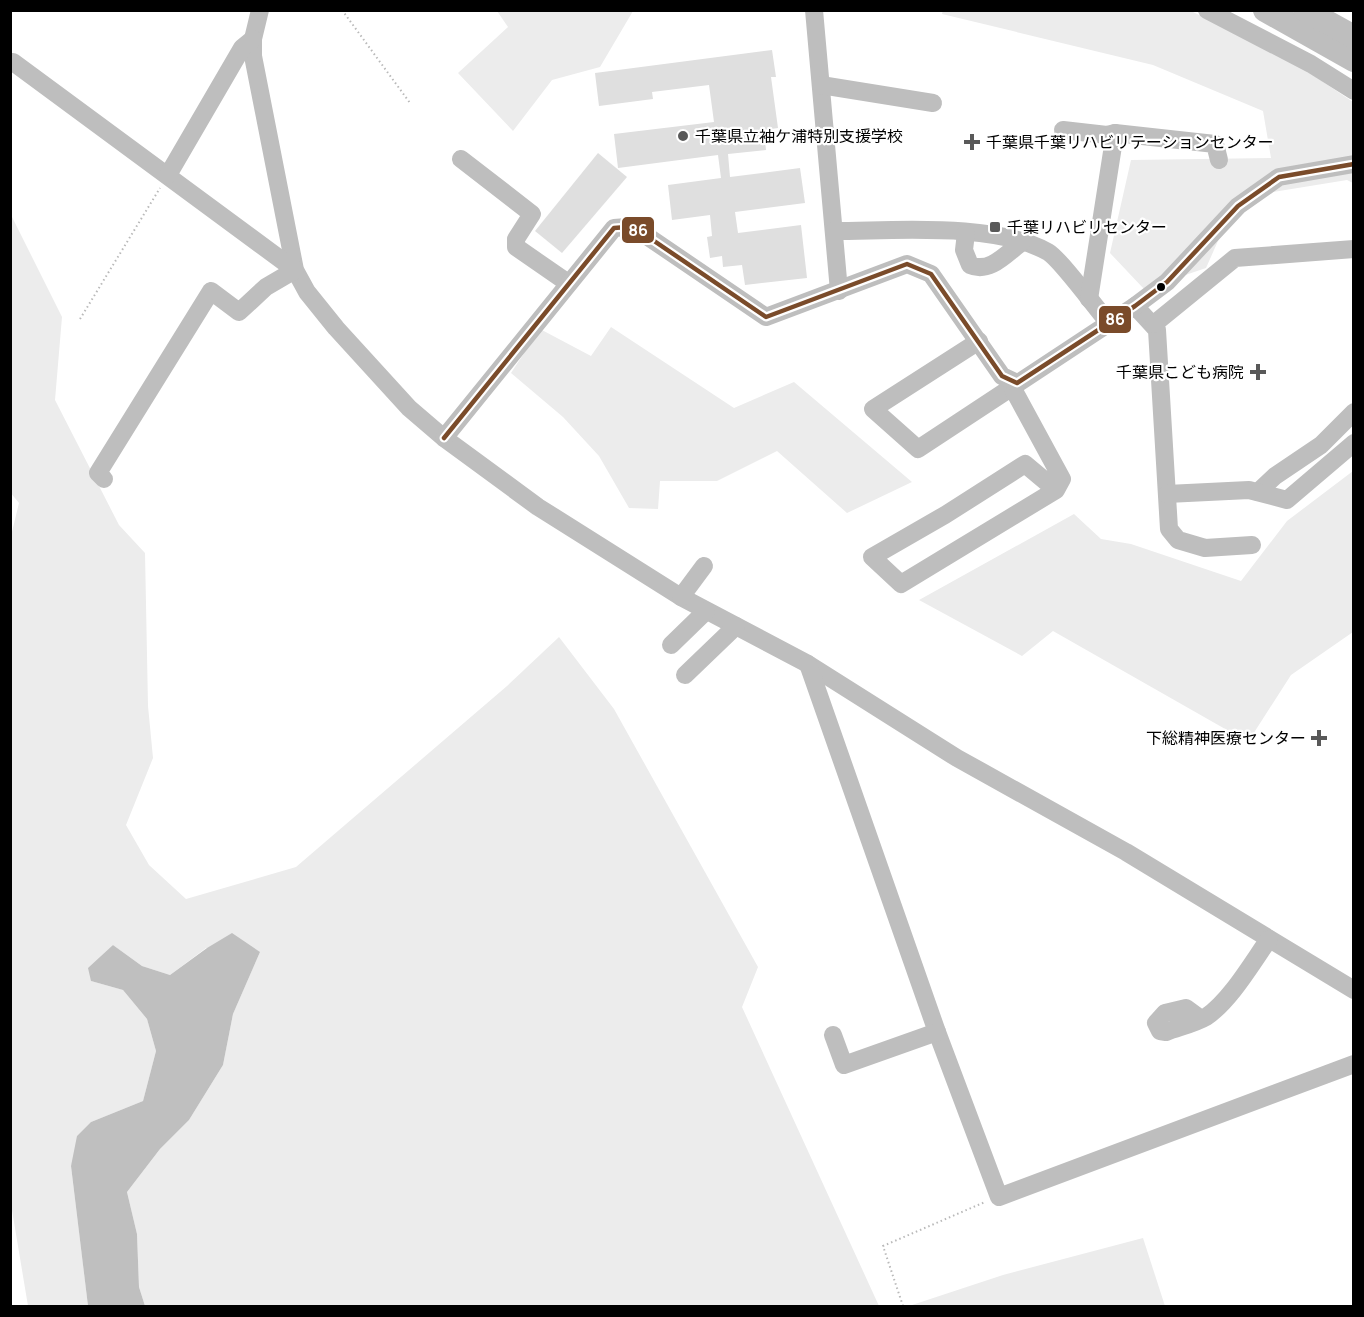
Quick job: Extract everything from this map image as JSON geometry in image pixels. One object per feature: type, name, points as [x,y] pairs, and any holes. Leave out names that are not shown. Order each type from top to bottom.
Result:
[{"type":"main road","points":[[1265,10],[1353,60]]},
{"type":"main road","points":[[1305,10],[1353,37]]},
{"type":"street","points":[[260,10],[254,39],[254,56],[295,270],[307,292],[336,328],[409,408],[444,438],[538,507],[681,597],[808,664],[957,758],[1126,852],[1351,986]]},
{"type":"street","points":[[814,10],[839,291]]},
{"type":"street","points":[[1207,10],[1311,64],[1353,91]]},
{"type":"street","points":[[168,175],[242,48],[254,39]]},
{"type":"street","points":[[13,62],[295,270]]},
{"type":"street","points":[[820,85],[933,102]]},
{"type":"street","points":[[1063,130],[1215,144],[1219,160]]},
{"type":"street","points":[[1089,299],[1115,133]]},
{"type":"street","points":[[461,159],[532,214],[516,239],[516,247],[568,283]]},
{"type":"street","points":[[979,341],[873,409],[918,449],[1108,322],[1136,306],[1167,282],[1238,206],[1279,177],[1353,164]]},
{"type":"street","points":[[444,438],[615,228],[627,227],[639,230],[766,318],[907,264],[932,273],[1002,376],[1015,385],[1062,479],[1056,490],[901,584],[872,557],[1026,464],[1056,490]]},
{"type":"street","points":[[834,231],[940,231],[1022,242],[1050,253],[1108,322]]},
{"type":"street","points":[[966,233],[964,250],[970,265],[978,269],[989,267],[1022,242]]},
{"type":"street","points":[[1154,324],[1235,258],[1353,249]]},
{"type":"street","points":[[104,479],[98,473],[211,291],[239,312],[266,286],[295,270]]},
{"type":"street","points":[[1136,306],[1157,330],[1169,529],[1178,540],[1205,548],[1252,545]]},
{"type":"street","points":[[1258,492],[1275,476],[1321,445],[1353,412]]},
{"type":"street","points":[[1167,494],[1250,490],[1287,500],[1353,443]]},
{"type":"street","points":[[681,597],[704,566]]},
{"type":"street","points":[[671,645],[706,611]]},
{"type":"street","points":[[685,675],[736,626]]},
{"type":"street","points":[[808,664],[937,1032],[999,1197],[1352,1070]]},
{"type":"street","points":[[1201,1019],[1209,1015],[1235,987],[1269,939]]},
{"type":"street","points":[[833,1035],[844,1065],[937,1032]]},
{"type":"path","points":[[342,10],[410,103]]},
{"type":"path","points":[[80,319],[168,175]]},
{"type":"path","points":[[903,1306],[883,1246],[999,1197]]},
{"type":"shaded area","points":[[943,10],[1191,11],[1289,59],[1353,102],[1353,183],[1347,180],[1237,198],[1206,268],[1144,289],[1110,253],[1131,160],[1271,158],[1263,111],[1153,65],[942,14]]},
{"type":"shaded area","points":[[497,11],[633,11],[600,67],[552,80],[513,131],[458,73],[508,27]]},
{"type":"shaded area","points":[[10,213],[62,317],[55,400],[119,525],[145,553],[148,706],[153,758],[126,825],[149,865],[186,899],[296,867],[507,686],[559,637],[614,709],[758,967],[742,1007],[879,1306],[145,1306],[139,1287],[137,1234],[127,1192],[160,1149],[189,1120],[223,1065],[233,1014],[260,952],[206,948],[170,975],[142,966],[113,945],[91,981],[123,990],[147,1019],[156,1051],[143,1101],[91,1122],[71,1166],[88,1306],[28,1306],[10,1198],[10,540],[19,503],[10,492]]},
{"type":"shaded area","points":[[611,327],[734,408],[794,382],[912,482],[847,513],[777,451],[717,481],[660,481],[658,509],[629,508],[599,456],[563,417],[511,373],[540,329],[591,356]]},
{"type":"shaded area","points":[[1353,471],[1353,632],[1291,675],[1248,742],[1053,631],[1022,656],[919,600],[1074,514],[1101,539],[1131,544],[1241,581],[1287,521]]},
{"type":"shaded area","points":[[232,933],[260,952],[233,1014],[223,1065],[189,1120],[160,1149],[127,1192],[137,1234],[139,1287],[145,1306],[88,1306],[71,1166],[77,1136],[91,1122],[143,1101],[156,1051],[147,1019],[123,990],[91,981],[88,968],[113,945],[142,966],[170,975]]},
{"type":"shaded area","points":[[1143,1238],[1165,1306],[909,1306],[1003,1275]]},
{"type":"building","points":[[772,50],[776,77],[771,77],[778,128],[764,130],[766,150],[728,154],[730,177],[800,168],[805,203],[735,212],[738,233],[801,225],[807,278],[745,285],[742,265],[723,267],[722,256],[710,258],[707,237],[712,236],[710,215],[672,220],[668,185],[721,178],[718,155],[618,168],[614,134],[714,122],[709,85],[652,92],[653,99],[599,106],[595,73]]},
{"type":"building","points":[[598,153],[627,177],[562,253],[535,231]]},
{"type":"transit line","name":"86","points":[[444,438],[614,228],[627,227],[638,230],[766,317],[907,264],[931,274],[1002,376],[1017,383],[1135,306],[1167,282],[1238,206],[1279,177],[1354,164]]},
{"type":"place","name":"千葉県立袖ケ浦特別支援学校","points":[[683,136]]},
{"type":"place","name":"千葉県千葉リハビリテーションセンター","points":[[972,142]]},
{"type":"place","name":"千葉リハビリセンター","points":[[995,227]]},
{"type":"place","name":"千葉県こども病院","points":[[1258,372]]},
{"type":"place","name":"下総精神医療センター","points":[[1319,738]]}]
